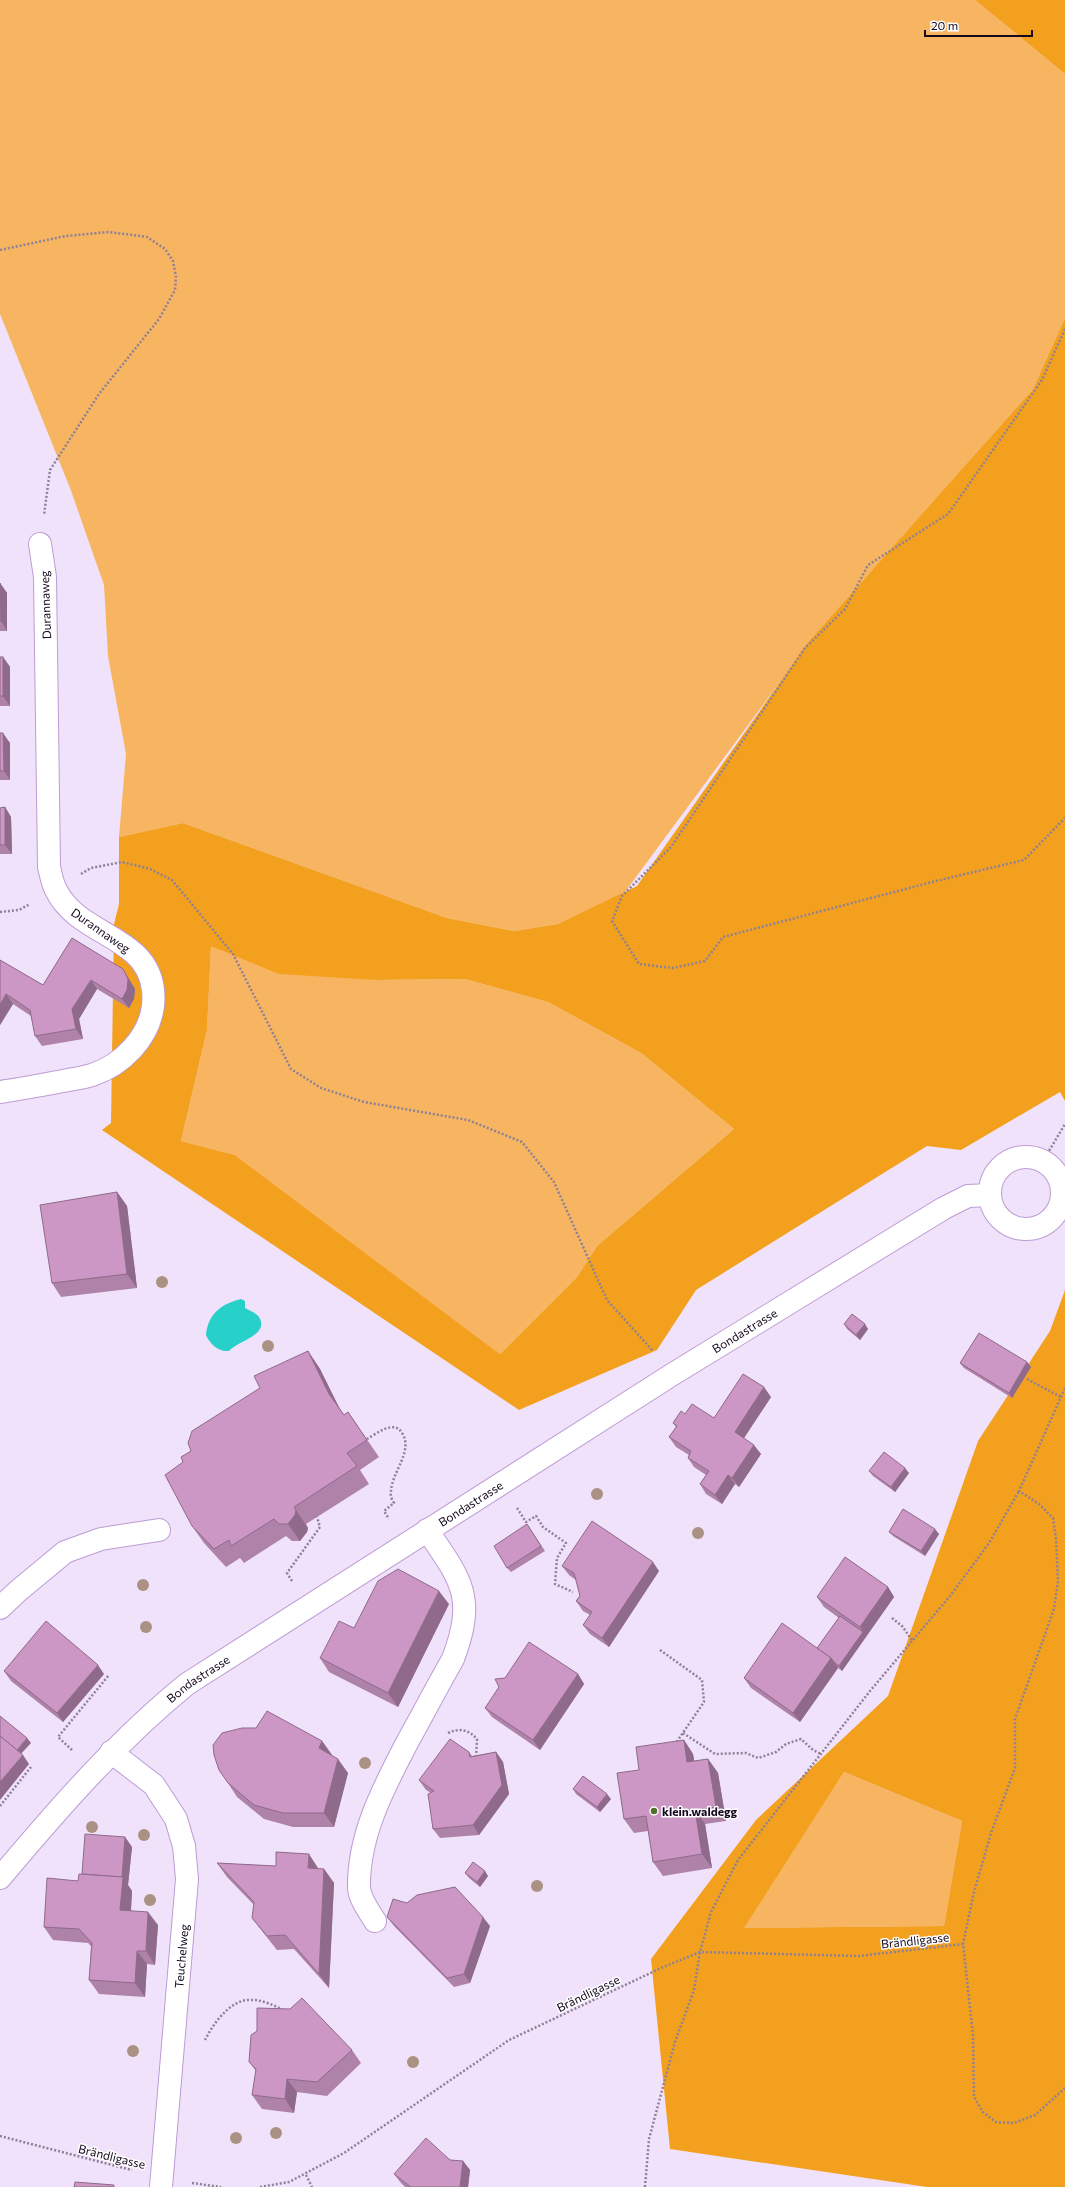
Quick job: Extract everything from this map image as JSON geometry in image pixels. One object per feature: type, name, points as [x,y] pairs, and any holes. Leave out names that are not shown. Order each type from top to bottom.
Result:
[{"type":"street","name":"Durannaweg","points":[[0,1092],[92,1075],[112,1066],[125,1056],[145,1032],[150,1021],[154,998],[154,985],[143,963],[127,948],[83,920],[66,906],[55,890],[49,867],[45,577],[40,544]]},
{"type":"street","points":[[1031,1157],[1043,1161],[1053,1170],[1060,1182],[1062,1195],[1059,1208],[1051,1220],[1040,1227],[1026,1229],[1013,1227],[1002,1220],[993,1209],[990,1195],[991,1183],[997,1172],[1006,1163],[1018,1158],[1031,1157]]},
{"type":"street","name":"Bondastrasse","points":[[0,1878],[59,1808],[111,1752],[157,1709],[187,1684],[673,1374],[944,1208],[968,1196],[990,1195]]},
{"type":"street","points":[[0,1608],[65,1552],[101,1539],[159,1530]]},
{"type":"street","points":[[375,1921],[364,1904],[359,1889],[362,1856],[373,1813],[384,1788],[453,1658],[461,1637],[466,1613],[461,1586],[452,1567],[427,1530]]},
{"type":"street","name":"Teuchelweg","points":[[111,1752],[154,1786],[176,1820],[184,1846],[187,1879],[162,2183]]},
{"type":"path","points":[[0,250],[66,236],[109,232],[147,236],[165,249],[173,261],[176,277],[175,290],[159,319],[99,394],[50,470],[40,544]]},
{"type":"path","points":[[1065,329],[1042,380],[948,514],[868,565],[845,609],[805,648],[671,847],[622,896],[612,921],[639,964],[674,968],[705,961],[723,937],[936,881],[1024,860],[1065,818]]},
{"type":"path","points":[[79,875],[91,868],[122,862],[150,869],[172,880],[233,954],[290,1069],[320,1088],[364,1102],[468,1120],[522,1142],[554,1182],[607,1300],[656,1355]]},
{"type":"path","points":[[0,912],[19,910],[31,903]]},
{"type":"path","points":[[1043,1161],[1065,1124]]},
{"type":"path","points":[[1027,1379],[1061,1397]]},
{"type":"path","points":[[645,2187],[649,2139],[675,2042],[694,1990],[700,1952],[711,1912],[738,1860],[912,1640],[950,1596],[989,1543],[1019,1491],[1065,1388]]},
{"type":"path","points":[[367,1439],[386,1428],[394,1427],[400,1429],[405,1437],[406,1446],[390,1491],[394,1503],[384,1511],[392,1522]]},
{"type":"path","points":[[1019,1491],[1039,1504],[1053,1518],[1056,1539],[1058,1582],[1054,1609],[1015,1719],[1014,1768],[991,1833],[974,1892],[963,1944],[972,2035],[974,2097],[982,2112],[996,2122],[1014,2123],[1036,2115],[1065,2088]]},
{"type":"path","points":[[294,1584],[287,1573],[320,1528],[317,1517]]},
{"type":"path","points":[[537,1517],[543,1527],[566,1543],[557,1558],[555,1584],[573,1592]]},
{"type":"path","points":[[892,1618],[902,1626],[912,1640]]},
{"type":"path","points":[[660,1650],[702,1680],[704,1702],[674,1746]]},
{"type":"path","points":[[70,1748],[58,1737],[110,1675]]},
{"type":"path","points":[[412,1734],[427,1742],[456,1730],[464,1730],[477,1739],[476,1758]]},
{"type":"path","points":[[682,1733],[715,1754],[746,1753],[758,1758],[776,1752],[794,1740],[801,1739],[813,1750],[821,1754]]},
{"type":"path","points":[[0,1806],[31,1768]]},
{"type":"path","name":"Brändligasse","points":[[260,2187],[289,2182],[306,2175],[344,2153],[509,2040],[661,1968],[700,1952],[860,1956],[963,1944]]},
{"type":"path","points":[[202,2047],[217,2021],[227,2010],[240,2001],[262,2001],[287,2012]]},
{"type":"path","name":"Brändligasse","points":[[0,2136],[162,2183],[221,2187]]},
{"type":"path","points":[[306,2175],[312,2187]]},
{"type":"shaded area","points":[[0,0],[975,0],[1065,74],[1065,318],[1033,389],[805,648],[622,896],[558,924],[514,931],[447,918],[183,823],[119,837],[126,754],[108,656],[104,585],[70,488],[0,314]]},
{"type":"shaded area","points":[[975,0],[1065,0],[1065,74]]},
{"type":"shaded area","points":[[1065,318],[1065,1101],[1060,1092],[961,1150],[927,1146],[696,1290],[657,1350],[519,1410],[102,1130],[111,1123],[114,924],[119,904],[119,837],[183,823],[447,918],[514,931],[558,924],[637,886],[806,645],[1033,389]],"holes":[[[211,946],[279,974],[376,980],[465,979],[548,1002],[641,1053],[734,1129],[597,1246],[577,1277],[500,1354],[235,1155],[181,1141],[207,1030]]]},
{"type":"shaded area","points":[[211,945],[233,954],[376,980],[465,979],[548,1002],[641,1053],[734,1129],[597,1246],[577,1277],[500,1354],[235,1155],[181,1141],[207,1030]]},
{"type":"shaded area","points":[[1065,1290],[1065,2187],[927,2187],[670,2149],[651,1959],[756,1820],[888,1696],[978,1441],[1050,1331]],"holes":[[[844,1772],[962,1821],[944,1926],[744,1928]]]},
{"type":"shaded area","points":[[241,1299],[245,1301],[245,1308],[259,1317],[261,1323],[260,1328],[251,1337],[233,1347],[229,1351],[218,1349],[212,1344],[206,1335],[210,1321],[222,1307]]},
{"type":"shaded area","points":[[844,1772],[962,1821],[944,1926],[743,1928]]},
{"type":"building","points":[[0,583],[1,621],[0,621]]},
{"type":"building","points":[[0,657],[3,657],[3,696],[0,696]]},
{"type":"building","points":[[0,733],[3,733],[4,771],[0,771]]},
{"type":"building","points":[[5,807],[5,845],[0,845],[0,808]]},
{"type":"building","points":[[72,938],[123,969],[128,979],[127,990],[122,999],[91,980],[72,1009],[76,1029],[35,1036],[30,1010],[6,994],[0,1005],[0,960],[43,985]]},
{"type":"building","points":[[117,1192],[127,1274],[52,1283],[40,1205]]},
{"type":"building","points":[[852,1314],[865,1324],[856,1335],[844,1324]]},
{"type":"building","points":[[979,1333],[1027,1362],[1009,1393],[960,1363]]},
{"type":"building","points":[[308,1351],[329,1394],[344,1415],[348,1412],[367,1440],[347,1453],[357,1466],[294,1507],[296,1510],[295,1515],[288,1524],[279,1524],[274,1519],[231,1546],[229,1540],[214,1549],[192,1526],[165,1475],[183,1462],[181,1457],[191,1451],[188,1443],[192,1431],[260,1388],[254,1376]]},
{"type":"building","points":[[743,1374],[764,1387],[735,1432],[754,1445],[732,1478],[728,1475],[715,1495],[700,1484],[709,1471],[688,1458],[691,1451],[669,1437],[677,1426],[673,1423],[681,1411],[685,1414],[692,1404],[714,1418]]},
{"type":"building","points":[[884,1452],[905,1468],[891,1487],[869,1471]]},
{"type":"building","points":[[903,1509],[935,1529],[921,1551],[889,1532]]},
{"type":"building","points":[[592,1521],[653,1562],[602,1638],[583,1625],[592,1612],[576,1601],[580,1596],[574,1573],[562,1566]]},
{"type":"building","points":[[527,1524],[541,1546],[507,1568],[494,1546]]},
{"type":"building","points":[[845,1557],[888,1587],[860,1627],[817,1597]]},
{"type":"building","points":[[398,1569],[439,1591],[388,1693],[320,1658],[339,1621],[354,1628],[378,1581]]},
{"type":"building","points":[[840,1616],[863,1632],[839,1666],[817,1648]]},
{"type":"building","points":[[46,1621],[98,1665],[57,1713],[4,1671]]},
{"type":"building","points":[[782,1623],[831,1658],[793,1713],[744,1678]]},
{"type":"building","points":[[529,1642],[578,1674],[533,1740],[485,1708],[499,1687],[495,1679],[505,1678]]},
{"type":"building","points":[[267,1711],[322,1741],[319,1748],[338,1759],[324,1813],[283,1813],[254,1805],[228,1783],[219,1770],[214,1755],[213,1745],[222,1733],[242,1728],[256,1728]]},
{"type":"building","points":[[0,1716],[27,1738],[17,1750],[0,1736]]},
{"type":"building","points":[[0,1736],[23,1755],[0,1782]]},
{"type":"building","points":[[450,1739],[469,1752],[470,1757],[496,1752],[502,1785],[473,1825],[433,1829],[428,1794],[434,1791],[419,1780]]},
{"type":"building","points":[[684,1740],[687,1762],[708,1759],[716,1807],[695,1810],[702,1854],[653,1862],[646,1816],[624,1819],[617,1773],[639,1770],[636,1747]]},
{"type":"building","points":[[583,1776],[607,1794],[597,1807],[573,1789]]},
{"type":"building","points":[[85,1834],[125,1837],[122,1877],[82,1874]]},
{"type":"building","points":[[276,1852],[309,1854],[308,1868],[324,1869],[319,1974],[285,1935],[267,1936],[252,1918],[254,1902],[217,1863],[276,1866]]},
{"type":"building","points":[[473,1862],[485,1871],[477,1882],[465,1873]]},
{"type":"building","points":[[79,1874],[123,1877],[120,1910],[148,1912],[146,1951],[137,1951],[135,1983],[89,1980],[92,1943],[79,1929],[44,1927],[47,1878],[78,1881]]},
{"type":"building","points":[[455,1887],[483,1917],[464,1974],[447,1978],[387,1917],[393,1899],[407,1903],[417,1895]]},
{"type":"building","points":[[302,1998],[352,2050],[317,2082],[287,2079],[285,2099],[252,2095],[256,2069],[249,2062],[251,2035],[257,2031],[257,2008],[290,2009]]},
{"type":"building","points":[[426,2138],[450,2160],[463,2161],[460,2187],[411,2187],[394,2174]]},
{"type":"building","points":[[75,2182],[114,2185],[114,2187],[74,2187]]},
{"type":"place","name":"klein.waldegg","points":[[654,1811]]}]
